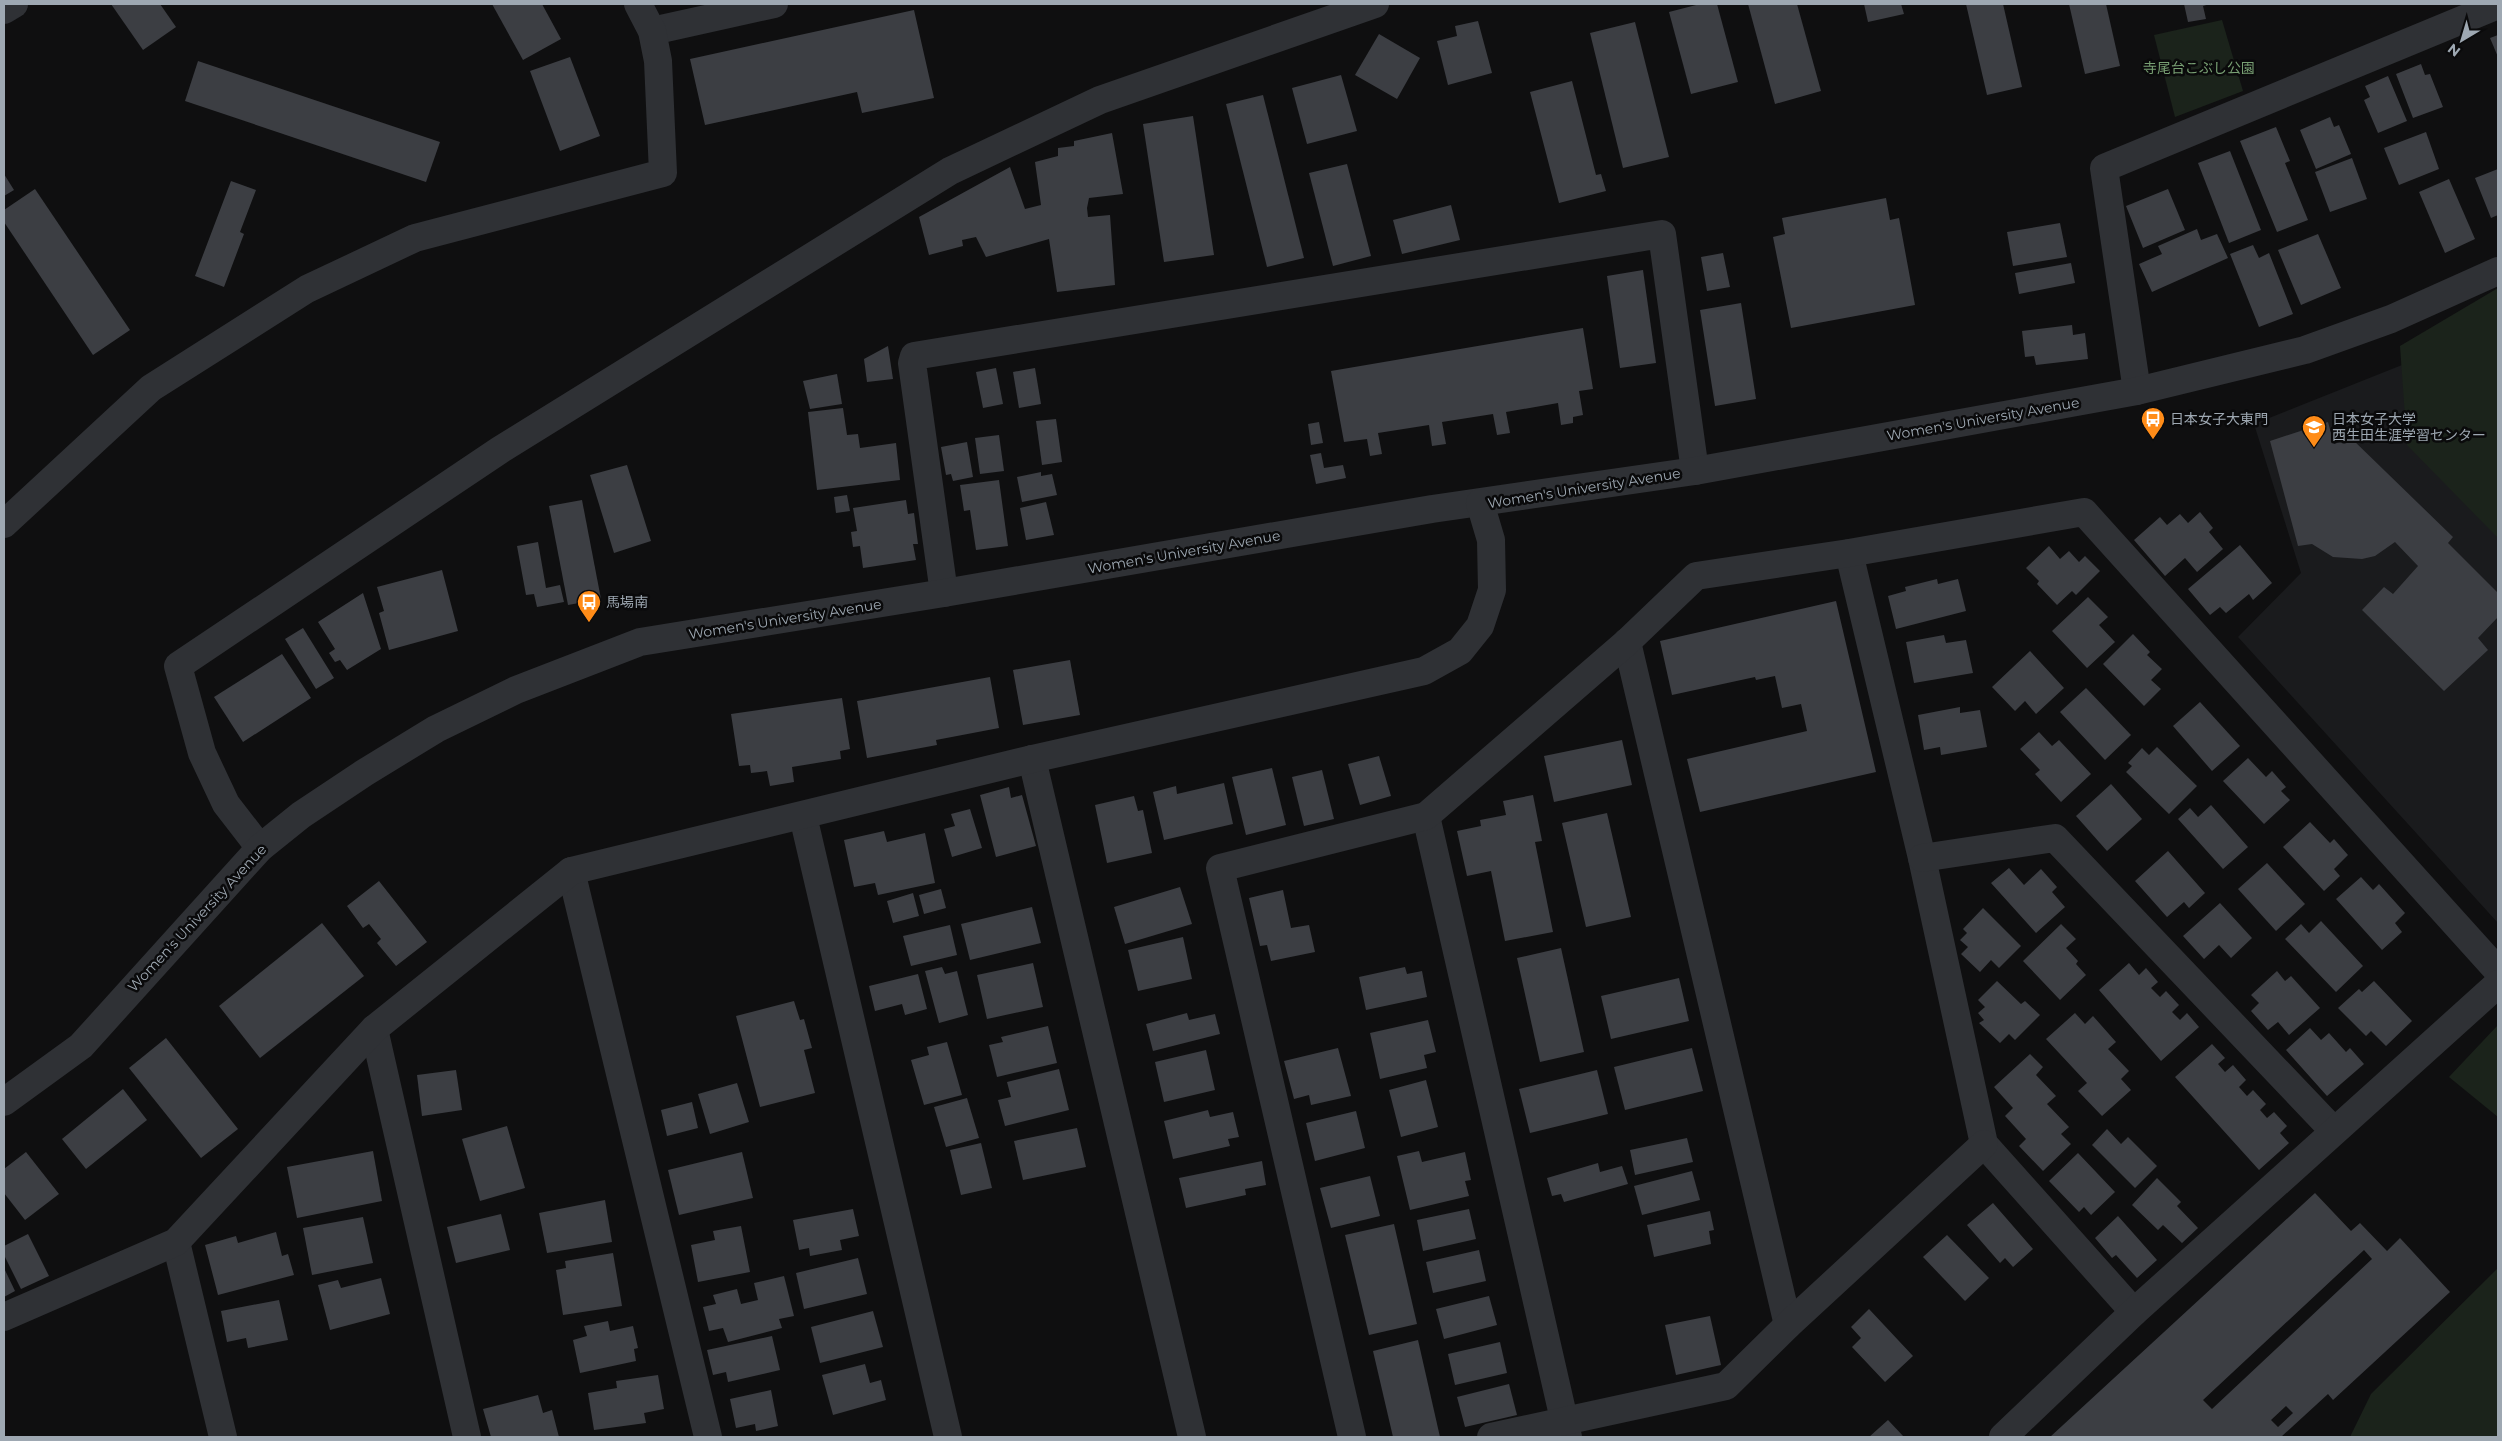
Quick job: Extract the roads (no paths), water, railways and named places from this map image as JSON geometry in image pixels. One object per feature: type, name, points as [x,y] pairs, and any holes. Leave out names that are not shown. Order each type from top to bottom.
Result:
[{"type":"street","points":[[4,10],[14,4]]},
{"type":"street","points":[[4,524],[151,388],[307,290],[415,238],[663,173],[658,61],[652,32],[638,4]]},
{"type":"street","points":[[652,32],[774,4]]},
{"type":"street","points":[[260,848],[226,804],[202,753],[178,666],[500,450],[950,171],[1100,100],[1375,4]]},
{"type":"street","points":[[2137,391],[2104,168],[2498,5]]},
{"type":"street","points":[[944,593],[912,363],[914,356],[1632,238],[1662,234],[1695,470]]},
{"type":"street","name":"Women's University Avenue","points":[[4,1102],[81,1046],[260,848],[301,815],[364,773],[436,729],[516,690],[640,642],[944,593],[1412,512],[1695,470],[2137,391],[2305,350],[2391,319],[2498,271]]},
{"type":"street","points":[[4,1316],[176,1242],[374,1029],[571,871],[1032,759],[1424,672],[1460,651],[1480,626],[1492,590],[1491,540],[1480,503]]},
{"type":"street","points":[[1352,1437],[1220,868],[1426,816],[1627,642],[1696,576],[1849,553],[2084,512],[2498,971]]},
{"type":"street","points":[[1849,553],[1922,858],[1984,1144],[2134,1312]]},
{"type":"street","points":[[1627,642],[1788,1325]]},
{"type":"street","points":[[1032,759],[1192,1437]]},
{"type":"street","points":[[803,816],[948,1437]]},
{"type":"street","points":[[1426,816],[1567,1429]]},
{"type":"street","points":[[1922,858],[2055,838],[2333,1130]]},
{"type":"street","points":[[571,871],[708,1437]]},
{"type":"street","points":[[2003,1437],[2134,1312],[2333,1130],[2498,984]]},
{"type":"street","points":[[374,1029],[467,1437]]},
{"type":"street","points":[[1491,1437],[1567,1429],[1726,1386],[1788,1325],[1984,1144]]},
{"type":"street","points":[[176,1242],[224,1437]]},
{"type":"place","name":"日本女子大東門","points":[[2153,440]]},
{"type":"place","name":"日本女子大学 西生田生涯学習センター","points":[[2314,448]]},
{"type":"place","name":"馬場南","points":[[589,623]]},
{"type":"park label","name":"寺尾台こぶし公園","points":[[2199,68]]}]
